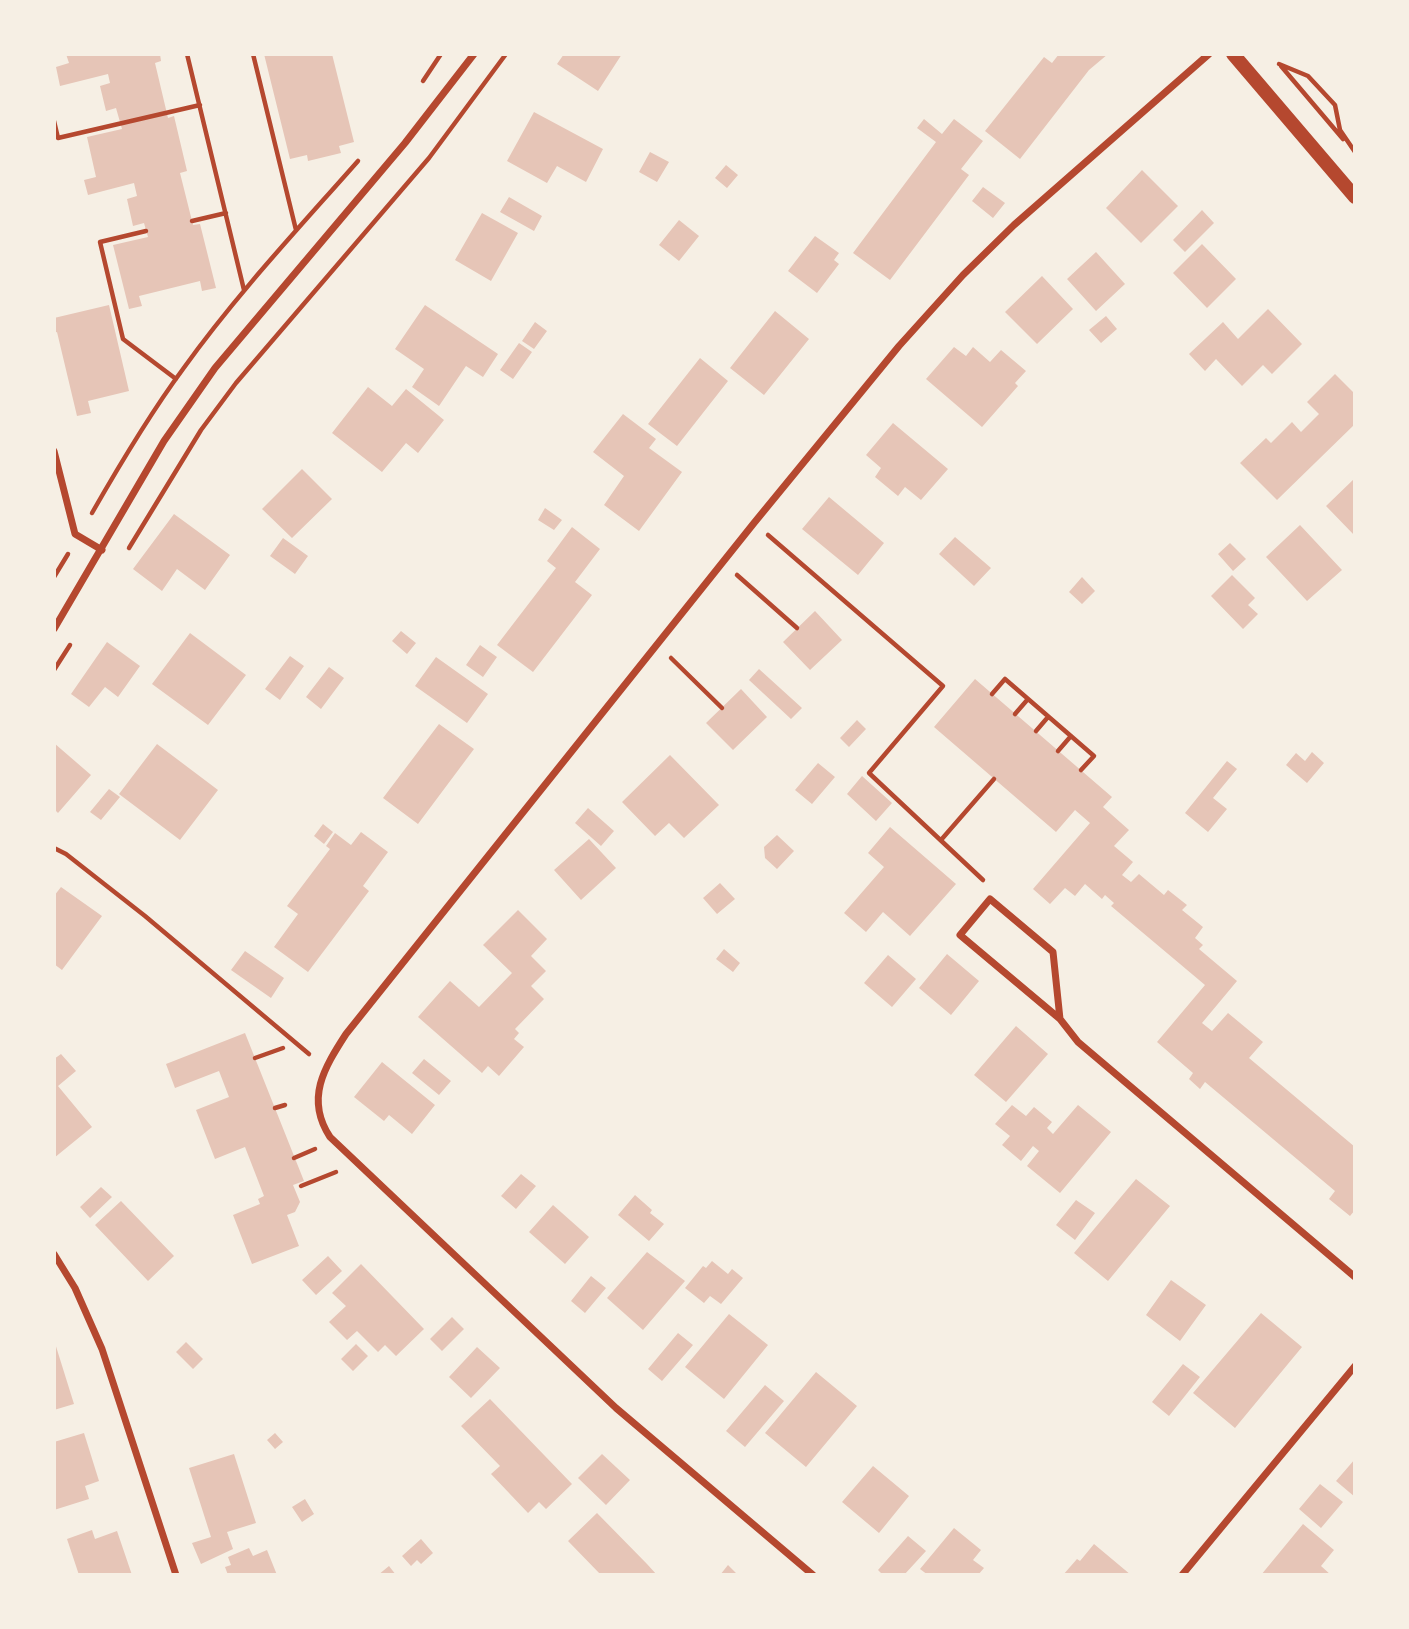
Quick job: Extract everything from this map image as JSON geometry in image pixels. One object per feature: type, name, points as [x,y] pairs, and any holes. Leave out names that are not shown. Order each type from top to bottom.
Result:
[{"type":"main road","points":[[1233,54],[1355,197]]},
{"type":"street","points":[[54,629],[164,441],[215,368],[405,144],[474,54]]},
{"type":"street","points":[[813,1575],[616,1408],[330,1137],[321,1123],[317,1109],[318,1093],[326,1068],[346,1034],[754,523],[899,346],[963,275],[1054,188],[1209,54]]},
{"type":"street","points":[[54,451],[75,534],[102,550]]},
{"type":"street","points":[[1060,1019],[1053,952],[990,899],[960,935],[1060,1019],[1077,1042],[1355,1278]]},
{"type":"street","points":[[54,1254],[75,1288],[102,1349],[176,1575]]},
{"type":"street","points":[[1182,1575],[1355,1366]]},
{"type":"path","points":[[187,54],[244,290]]},
{"type":"path","points":[[253,54],[296,231]]},
{"type":"path","points":[[124,556],[201,429],[236,383],[429,158],[506,54]]},
{"type":"path","points":[[1279,64],[1308,76],[1335,105],[1340,130],[1355,152],[1279,64]]},
{"type":"path","points":[[54,121],[58,138],[200,105]]},
{"type":"path","points":[[192,221],[226,213]]},
{"type":"path","points":[[146,231],[100,242],[123,339],[176,379]]},
{"type":"path","points":[[754,523],[943,686],[869,773],[982,879],[990,899]]},
{"type":"path","points":[[736,575],[797,628]]},
{"type":"path","points":[[54,670],[73,640]]},
{"type":"path","points":[[671,657],[722,708]]},
{"type":"path","points":[[992,694],[1005,679],[1094,756],[1081,770]]},
{"type":"path","points":[[1016,714],[1028,699]]},
{"type":"path","points":[[1035,731],[1048,717]]},
{"type":"path","points":[[1058,751],[1071,736]]},
{"type":"path","points":[[941,840],[994,779]]},
{"type":"path","points":[[54,848],[66,854],[145,916],[326,1068]]},
{"type":"path","points":[[255,1058],[283,1048]]},
{"type":"path","points":[[275,1108],[285,1105]]},
{"type":"path","points":[[294,1158],[316,1149]]},
{"type":"path","points":[[301,1186],[340,1171]]},
{"type":"building","points":[[66,54],[160,54],[161,61],[155,63],[168,118],[174,116],[187,171],[180,173],[193,225],[200,224],[216,288],[202,291],[200,281],[139,296],[142,306],[129,309],[113,245],[148,237],[144,223],[133,226],[127,199],[137,196],[134,183],[88,195],[84,180],[96,177],[87,137],[122,129],[116,108],[106,111],[100,86],[110,83],[108,74],[60,86],[56,67],[69,63]]},
{"type":"building","points":[[264,54],[332,54],[354,142],[339,146],[341,153],[308,161],[307,155],[290,159]]},
{"type":"building","points":[[564,54],[622,54],[598,91],[557,64]]},
{"type":"building","points":[[1059,54],[1108,54],[1089,70],[1020,159],[985,131],[1044,57],[1052,63]]},
{"type":"building","points":[[534,112],[603,149],[586,182],[557,166],[547,183],[507,161]]},
{"type":"building","points":[[924,119],[942,134],[954,119],[983,141],[961,169],[969,175],[890,280],[853,253],[936,142],[917,128]]},
{"type":"building","points":[[650,152],[669,162],[657,182],[639,172]]},
{"type":"building","points":[[726,165],[738,175],[727,188],[715,178]]},
{"type":"building","points":[[1142,170],[1178,206],[1141,243],[1106,208]]},
{"type":"building","points":[[983,187],[1005,203],[993,218],[972,201]]},
{"type":"building","points":[[509,197],[542,216],[534,231],[500,212]]},
{"type":"building","points":[[1202,210],[1214,223],[1185,252],[1173,240]]},
{"type":"building","points":[[482,213],[518,233],[491,281],[455,260]]},
{"type":"building","points":[[679,220],[699,236],[679,261],[659,245]]},
{"type":"building","points":[[815,236],[839,253],[834,260],[839,264],[817,293],[788,271]]},
{"type":"building","points":[[1202,244],[1236,279],[1207,308],[1173,273]]},
{"type":"building","points":[[1096,252],[1125,284],[1096,311],[1067,279]]},
{"type":"building","points":[[1042,276],[1073,309],[1037,344],[1005,312]]},
{"type":"building","points":[[109,305],[129,391],[88,401],[91,413],[77,416],[57,332],[54,333],[54,318]]},
{"type":"building","points":[[425,305],[498,354],[483,377],[466,366],[439,406],[412,387],[424,369],[395,349]]},
{"type":"building","points":[[1268,309],[1302,344],[1272,374],[1263,365],[1242,386],[1216,359],[1205,371],[1189,354],[1223,322],[1238,339]]},
{"type":"building","points":[[775,311],[809,339],[764,395],[730,368]]},
{"type":"building","points":[[1106,316],[1117,329],[1101,343],[1089,330]]},
{"type":"building","points":[[535,322],[547,331],[534,349],[522,341]]},
{"type":"building","points":[[519,343],[532,352],[513,379],[500,370]]},
{"type":"building","points":[[954,347],[966,356],[973,347],[990,362],[1001,350],[1026,371],[1015,383],[1018,386],[982,427],[926,379]]},
{"type":"building","points":[[700,358],[728,381],[677,446],[648,424]]},
{"type":"building","points":[[1335,374],[1355,394],[1355,424],[1277,500],[1240,463],[1266,438],[1271,443],[1292,422],[1301,432],[1319,414],[1307,402]]},
{"type":"building","points":[[368,387],[392,406],[406,389],[444,420],[418,453],[406,443],[382,472],[332,433]]},
{"type":"building","points":[[623,414],[656,439],[649,448],[682,472],[639,531],[604,505],[624,476],[593,452]]},
{"type":"building","points":[[893,423],[948,469],[921,500],[905,487],[898,496],[875,477],[881,468],[866,455]]},
{"type":"building","points":[[302,469],[332,499],[292,538],[262,509]]},
{"type":"building","points":[[1355,478],[1355,536],[1326,506]]},
{"type":"building","points":[[829,497],[884,543],[858,575],[802,529]]},
{"type":"building","points":[[545,508],[562,520],[554,530],[538,520]]},
{"type":"building","points":[[174,514],[230,555],[205,590],[177,569],[162,591],[133,569]]},
{"type":"building","points":[[1300,525],[1342,570],[1307,601],[1266,557]]},
{"type":"building","points":[[572,527],[600,549],[575,582],[592,595],[533,672],[497,645],[556,568],[547,561]]},
{"type":"building","points":[[955,537],[991,568],[974,586],[939,554]]},
{"type":"building","points":[[283,538],[308,556],[295,574],[270,556]]},
{"type":"building","points":[[1230,543],[1246,559],[1233,571],[1218,554]]},
{"type":"building","points":[[1232,575],[1255,598],[1248,605],[1258,614],[1243,629],[1211,596]]},
{"type":"building","points":[[1082,577],[1095,591],[1082,604],[1069,592]]},
{"type":"building","points":[[815,611],[842,640],[810,670],[783,642]]},
{"type":"building","points":[[401,631],[416,643],[407,654],[392,641]]},
{"type":"building","points":[[190,633],[246,675],[208,725],[152,684]]},
{"type":"building","points":[[107,642],[140,666],[118,697],[105,687],[89,707],[71,694]]},
{"type":"building","points":[[480,645],[497,657],[483,677],[466,665]]},
{"type":"building","points":[[290,656],[304,666],[280,700],[265,689]]},
{"type":"building","points":[[436,657],[488,694],[467,723],[415,686]]},
{"type":"building","points":[[329,667],[344,678],[321,709],[306,697]]},
{"type":"building","points":[[759,669],[802,708],[791,719],[749,680]]},
{"type":"building","points":[[975,679],[1112,797],[1103,807],[1129,830],[1114,846],[1133,862],[1122,875],[1131,882],[1139,874],[1164,895],[1168,890],[1187,905],[1182,910],[1203,927],[1195,938],[1203,945],[1199,949],[1237,981],[1202,1023],[1212,1031],[1228,1013],[1263,1042],[1249,1058],[1355,1147],[1355,1210],[1350,1216],[1329,1199],[1335,1191],[1205,1082],[1200,1089],[1189,1079],[1193,1073],[1157,1042],[1205,985],[1111,906],[1114,903],[1105,895],[1102,899],[1085,884],[1075,896],[1065,888],[1050,904],[1033,889],[1090,823],[1075,810],[1056,832],[934,727]]},
{"type":"building","points":[[741,689],[767,717],[733,750],[706,723]]},
{"type":"building","points":[[857,720],[866,729],[849,747],[840,738]]},
{"type":"building","points":[[439,724],[474,749],[418,824],[383,798]]},
{"type":"building","points":[[54,743],[91,775],[58,813],[54,809]]},
{"type":"building","points":[[157,744],[218,790],[180,840],[119,794]]},
{"type":"building","points":[[1312,752],[1324,763],[1307,783],[1286,765],[1296,753],[1305,761]]},
{"type":"building","points":[[670,755],[719,805],[684,838],[669,823],[655,836],[622,802]]},
{"type":"building","points":[[1227,761],[1237,769],[1213,798],[1227,809],[1208,832],[1185,813]]},
{"type":"building","points":[[818,763],[835,777],[812,804],[795,790]]},
{"type":"building","points":[[862,776],[892,803],[876,821],[847,794]]},
{"type":"building","points":[[109,789],[120,797],[101,820],[90,812]]},
{"type":"building","points":[[588,808],[614,831],[601,846],[575,823]]},
{"type":"building","points":[[323,824],[333,832],[324,844],[314,836]]},
{"type":"building","points":[[890,827],[956,884],[910,936],[883,912],[866,932],[844,913],[884,867],[868,853]]},
{"type":"building","points":[[361,832],[388,852],[363,886],[369,891],[308,972],[274,947],[298,914],[287,906],[330,849],[326,846],[335,833],[351,845]]},
{"type":"building","points":[[777,835],[794,851],[777,869],[765,858],[764,847]]},
{"type":"building","points":[[589,839],[616,868],[581,900],[554,870]]},
{"type":"building","points":[[720,883],[735,899],[717,914],[703,898]]},
{"type":"building","points":[[61,887],[102,916],[62,970],[54,964],[54,896]]},
{"type":"building","points":[[518,910],[547,939],[531,956],[546,971],[531,986],[544,999],[515,1029],[519,1033],[514,1039],[524,1047],[499,1076],[488,1066],[482,1073],[418,1017],[450,981],[479,1007],[512,973],[483,945]]},
{"type":"building","points":[[724,949],[740,963],[733,972],[716,959]]},
{"type":"building","points":[[245,951],[284,978],[271,998],[231,970]]},
{"type":"building","points":[[947,954],[979,981],[951,1015],[919,988]]},
{"type":"building","points":[[888,955],[916,979],[892,1007],[864,983]]},
{"type":"building","points":[[1016,1026],[1048,1054],[1006,1102],[974,1075]]},
{"type":"building","points":[[245,1033],[304,1181],[293,1185],[300,1202],[295,1212],[287,1215],[299,1246],[252,1264],[233,1215],[260,1204],[258,1199],[264,1196],[245,1147],[215,1159],[196,1110],[229,1097],[219,1071],[175,1088],[166,1064]]},
{"type":"building","points":[[61,1054],[76,1071],[58,1086],[92,1127],[54,1158],[54,1059]]},
{"type":"building","points":[[424,1059],[451,1081],[439,1095],[412,1073]]},
{"type":"building","points":[[382,1062],[435,1105],[412,1134],[389,1115],[384,1121],[354,1097]]},
{"type":"building","points":[[1012,1105],[1026,1116],[1034,1107],[1052,1122],[1047,1128],[1053,1134],[1078,1105],[1111,1132],[1060,1193],[1027,1166],[1039,1151],[1033,1146],[1021,1161],[1002,1145],[1010,1136],[995,1124]]},
{"type":"building","points":[[521,1174],[536,1186],[516,1209],[501,1196]]},
{"type":"building","points":[[1136,1179],[1170,1206],[1108,1281],[1074,1253]]},
{"type":"building","points":[[101,1187],[112,1197],[90,1218],[80,1207]]},
{"type":"building","points":[[635,1195],[652,1210],[650,1213],[664,1224],[649,1241],[618,1215]]},
{"type":"building","points":[[1076,1200],[1095,1213],[1075,1240],[1056,1225]]},
{"type":"building","points":[[121,1201],[174,1256],[148,1281],[95,1225]]},
{"type":"building","points":[[553,1205],[589,1237],[565,1264],[529,1232]]},
{"type":"building","points":[[647,1252],[685,1281],[643,1330],[607,1298]]},
{"type":"building","points":[[328,1256],[342,1271],[316,1295],[302,1280]]},
{"type":"building","points":[[712,1261],[728,1274],[732,1269],[743,1278],[721,1304],[710,1296],[704,1303],[685,1288],[703,1266],[706,1268]]},
{"type":"building","points":[[361,1264],[424,1329],[396,1356],[385,1345],[378,1352],[357,1331],[347,1340],[329,1322],[346,1306],[332,1293]]},
{"type":"building","points":[[591,1276],[606,1288],[585,1313],[571,1301]]},
{"type":"building","points":[[1171,1280],[1206,1305],[1180,1341],[1146,1315]]},
{"type":"building","points":[[1261,1313],[1302,1347],[1235,1428],[1193,1393]]},
{"type":"building","points":[[729,1314],[768,1345],[724,1399],[685,1367]]},
{"type":"building","points":[[452,1317],[464,1329],[442,1351],[430,1339]]},
{"type":"building","points":[[678,1333],[693,1345],[662,1381],[648,1369]]},
{"type":"building","points":[[54,1340],[74,1404],[54,1410]]},
{"type":"building","points":[[186,1342],[203,1359],[193,1369],[176,1352]]},
{"type":"building","points":[[356,1344],[368,1356],[353,1371],[341,1359]]},
{"type":"building","points":[[477,1347],[500,1368],[471,1398],[449,1377]]},
{"type":"building","points":[[1183,1364],[1200,1377],[1169,1416],[1152,1402]]},
{"type":"building","points":[[816,1372],[857,1406],[806,1467],[765,1433]]},
{"type":"building","points":[[765,1385],[784,1401],[745,1447],[726,1431]]},
{"type":"building","points":[[490,1399],[572,1484],[546,1509],[539,1502],[528,1513],[491,1474],[500,1466],[461,1426]]},
{"type":"building","points":[[84,1433],[99,1481],[85,1486],[89,1499],[54,1510],[54,1442]]},
{"type":"building","points":[[275,1433],[283,1442],[275,1449],[267,1440]]},
{"type":"building","points":[[234,1454],[256,1523],[227,1532],[233,1549],[201,1564],[192,1543],[211,1537],[189,1468]]},
{"type":"building","points":[[602,1454],[630,1480],[606,1505],[578,1478]]},
{"type":"building","points":[[1355,1459],[1355,1497],[1336,1481]]},
{"type":"building","points":[[873,1466],[909,1496],[879,1533],[842,1502]]},
{"type":"building","points":[[1320,1484],[1343,1502],[1321,1528],[1299,1509]]},
{"type":"building","points":[[305,1499],[314,1514],[302,1522],[292,1507]]},
{"type":"building","points":[[597,1513],[657,1575],[601,1575],[568,1541]]},
{"type":"building","points":[[1303,1524],[1334,1550],[1321,1566],[1331,1575],[1261,1575]]},
{"type":"building","points":[[954,1528],[981,1550],[973,1560],[984,1568],[978,1575],[928,1575],[920,1569]]},
{"type":"building","points":[[92,1530],[95,1539],[117,1531],[132,1575],[79,1575],[67,1539]]},
{"type":"building","points":[[908,1536],[926,1551],[904,1575],[883,1575],[878,1570]]},
{"type":"building","points":[[421,1539],[433,1553],[421,1564],[417,1560],[411,1566],[402,1556]]},
{"type":"building","points":[[1094,1544],[1131,1575],[1063,1575],[1077,1559],[1080,1561]]},
{"type":"building","points":[[249,1548],[253,1556],[267,1550],[277,1575],[228,1575],[225,1567],[231,1565],[228,1557]]},
{"type":"building","points":[[728,1565],[738,1575],[720,1575]]},
{"type":"building","points":[[389,1566],[396,1575],[378,1575]]}]
